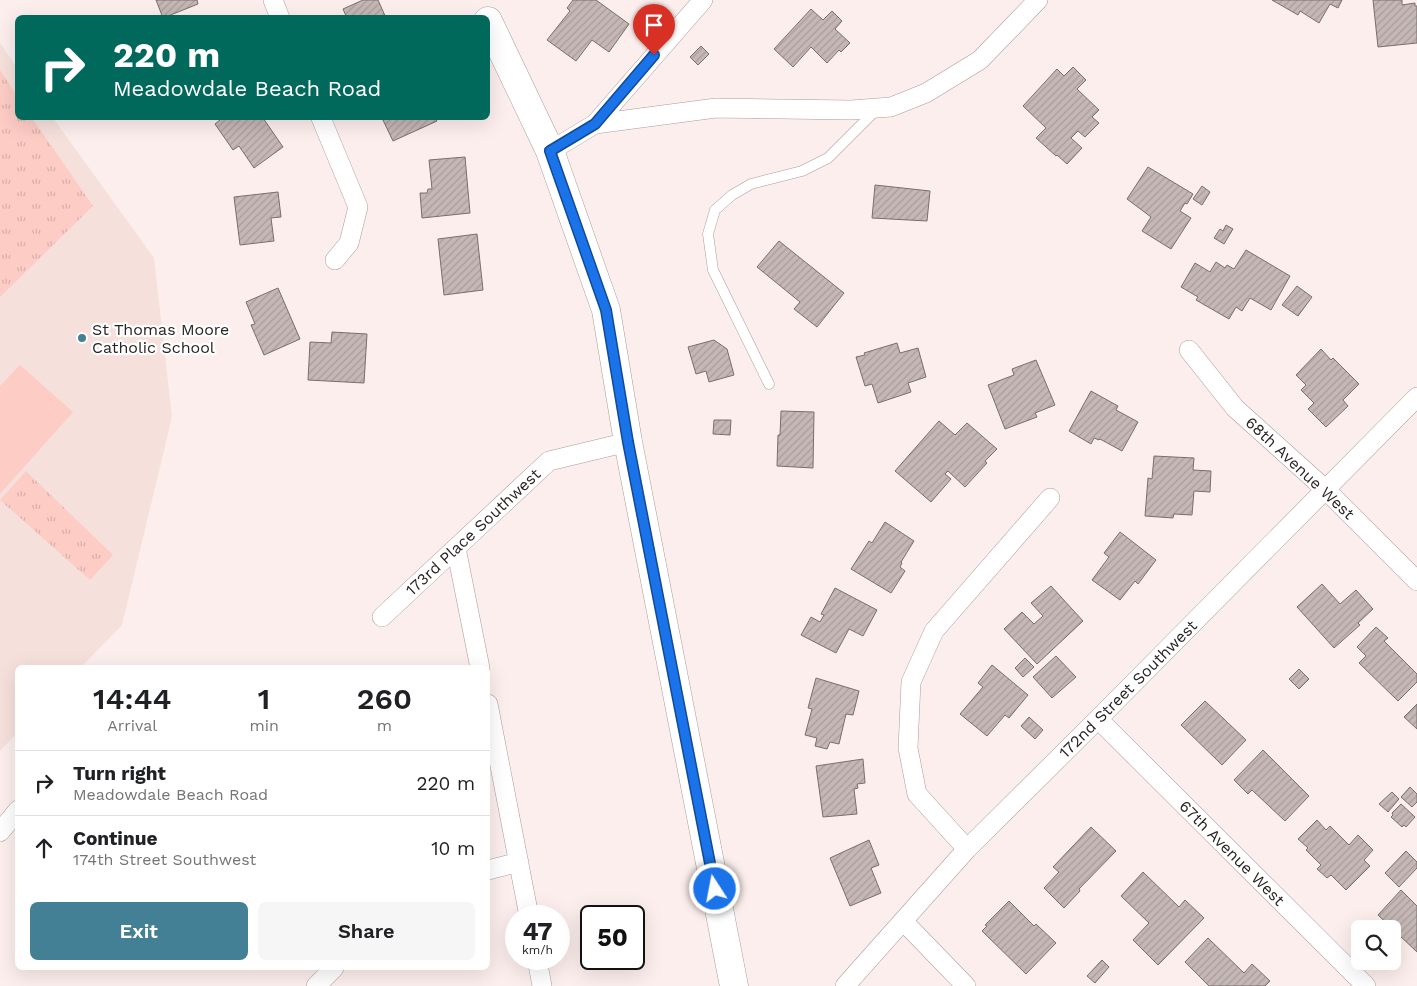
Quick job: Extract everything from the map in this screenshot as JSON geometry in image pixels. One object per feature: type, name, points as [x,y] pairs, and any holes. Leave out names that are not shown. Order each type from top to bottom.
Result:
[{"type":"main road","points":[[478,0],[485,15]]},
{"type":"main road","points":[[490,25],[550,151],[606,310],[628,442],[734,986]]},
{"type":"street","points":[[273,0],[279,15]]},
{"type":"street","points":[[550,151],[595,124],[703,0]]},
{"type":"street","points":[[595,124],[716,108],[851,110],[891,107],[926,93],[980,60],[1038,0]]},
{"type":"street","points":[[322,120],[358,207],[349,243],[335,260]]},
{"type":"street","name":"68th Avenue West","points":[[1189,350],[1235,408],[1325,489],[1417,581]]},
{"type":"street","name":"172nd Street Southwest","points":[[845,986],[967,849],[1417,397]]},
{"type":"street","name":"173rd Place Southwest","points":[[382,617],[549,461],[628,442]]},
{"type":"street","points":[[967,849],[917,794],[908,748],[911,682],[934,631],[1050,498]]},
{"type":"street","points":[[456,548],[479,665]]},
{"type":"street","points":[[490,714],[527,905]]},
{"type":"street","name":"67th Avenue West","points":[[1098,719],[1366,986]]},
{"type":"street","points":[[0,832],[15,814]]},
{"type":"street","points":[[490,869],[519,862]]},
{"type":"street","points":[[904,922],[966,986]]},
{"type":"street","points":[[316,986],[332,970]]},
{"type":"street","points":[[539,970],[542,986]]},
{"type":"lane","points":[[769,384],[713,270],[708,234],[715,210],[732,195],[751,184],[802,171],[828,158],[878,108]]},
{"type":"shaded area","name":"St Thomas Moore Catholic School","points":[[0,43],[15,65],[15,120],[54,120],[154,258],[172,417],[122,625],[83,665],[15,665],[15,735],[0,751]]},
{"type":"green space","points":[[0,70],[15,93],[15,120],[33,120],[93,206],[0,297]]},
{"type":"green space","points":[[20,365],[73,412],[0,494],[0,386]]},
{"type":"green space","points":[[26,471],[113,555],[90,580],[0,500]]},
{"type":"building","points":[[156,0],[197,0],[198,4],[170,15],[162,15]]},
{"type":"building","points":[[363,0],[378,0],[385,15],[346,15],[343,9]]},
{"type":"building","points":[[573,0],[596,0],[629,24],[609,52],[592,40],[576,61],[547,40],[570,11],[567,8]]},
{"type":"building","points":[[1272,0],[1342,0],[1338,8],[1330,4],[1319,23],[1300,11],[1298,15]]},
{"type":"building","points":[[1373,0],[1402,0],[1402,5],[1415,3],[1415,6],[1417,6],[1417,43],[1378,47]]},
{"type":"building","points":[[811,9],[823,20],[832,11],[842,21],[835,29],[850,43],[841,52],[839,50],[827,63],[811,47],[793,67],[774,49]]},
{"type":"building","points":[[701,46],[709,54],[698,65],[690,57]]},
{"type":"building","points":[[1073,67],[1086,80],[1077,89],[1099,110],[1092,117],[1099,123],[1085,137],[1078,131],[1071,138],[1082,148],[1067,164],[1036,138],[1046,128],[1023,106],[1057,69],[1064,76]]},
{"type":"building","points":[[220,120],[264,120],[283,147],[254,168],[239,146],[233,150],[215,124]]},
{"type":"building","points":[[383,120],[437,121],[393,141]]},
{"type":"building","points":[[465,157],[470,213],[422,218],[420,193],[427,193],[428,189],[432,189],[429,160]]},
{"type":"building","points":[[1148,167],[1193,194],[1180,211],[1191,218],[1171,249],[1142,231],[1151,217],[1127,199]]},
{"type":"building","points":[[875,185],[930,191],[927,221],[872,218]]},
{"type":"building","points":[[1202,186],[1210,192],[1202,205],[1193,199]]},
{"type":"building","points":[[278,192],[281,217],[271,218],[274,241],[240,245],[234,197]]},
{"type":"building","points":[[1226,225],[1233,229],[1224,244],[1214,238],[1220,229],[1223,231]]},
{"type":"building","points":[[477,234],[483,290],[444,295],[438,239]]},
{"type":"building","points":[[779,241],[844,293],[817,327],[794,309],[800,302],[757,267]]},
{"type":"building","points":[[1246,250],[1290,276],[1271,310],[1250,298],[1242,311],[1236,307],[1229,319],[1196,300],[1198,297],[1181,287],[1195,263],[1210,272],[1216,262],[1225,268],[1227,265],[1234,269]]},
{"type":"building","points":[[1297,286],[1312,297],[1298,316],[1282,305]]},
{"type":"building","points":[[278,288],[300,339],[264,355],[251,325],[255,324],[246,302]]},
{"type":"building","points":[[332,332],[367,334],[364,383],[308,380],[310,342],[331,343]]},
{"type":"building","points":[[714,340],[727,349],[734,375],[709,382],[706,371],[696,374],[688,347]]},
{"type":"building","points":[[897,343],[900,353],[918,348],[926,377],[908,383],[911,392],[878,403],[872,384],[865,386],[856,357]]},
{"type":"building","points":[[1321,349],[1331,360],[1333,358],[1359,384],[1343,400],[1348,406],[1326,427],[1308,409],[1314,403],[1301,390],[1306,385],[1296,375]]},
{"type":"building","points":[[1036,360],[1055,405],[1035,413],[1037,417],[1005,429],[988,385],[1014,375],[1012,369]]},
{"type":"building","points":[[1091,391],[1118,406],[1116,410],[1138,422],[1122,451],[1100,439],[1094,438],[1091,444],[1069,431]]},
{"type":"building","points":[[781,411],[814,412],[813,468],[777,466]]},
{"type":"building","points":[[714,420],[731,420],[730,435],[713,434]]},
{"type":"building","points":[[939,421],[955,435],[967,423],[997,449],[965,487],[948,471],[945,474],[951,479],[931,502],[895,471]]},
{"type":"building","points":[[1154,456],[1194,458],[1193,470],[1211,471],[1210,492],[1194,491],[1192,515],[1174,514],[1173,518],[1145,516],[1148,478],[1152,479]]},
{"type":"building","points":[[885,522],[914,541],[901,562],[900,567],[905,571],[891,593],[851,569],[869,541],[872,543]]},
{"type":"building","points":[[1120,532],[1156,560],[1138,584],[1135,581],[1120,600],[1092,580],[1109,557],[1104,553]]},
{"type":"building","points":[[1322,584],[1340,604],[1356,590],[1373,609],[1358,623],[1360,625],[1334,648],[1297,607]]},
{"type":"building","points":[[1051,586],[1083,621],[1037,664],[1004,629],[1022,612],[1034,624],[1043,616],[1031,603]]},
{"type":"building","points":[[835,588],[877,610],[863,636],[849,629],[836,653],[801,635],[811,617],[820,622],[824,615],[821,614]]},
{"type":"building","points":[[1376,627],[1388,638],[1384,641],[1417,674],[1417,682],[1398,701],[1359,663],[1366,656],[1357,647]]},
{"type":"building","points":[[1056,656],[1076,677],[1052,698],[1033,677]]},
{"type":"building","points":[[1025,658],[1034,667],[1023,677],[1015,668]]},
{"type":"building","points":[[992,665],[1028,695],[1009,718],[1005,715],[987,736],[960,714],[983,687],[978,683]]},
{"type":"building","points":[[1299,669],[1309,679],[1299,689],[1289,679]]},
{"type":"building","points":[[816,678],[859,691],[853,715],[846,714],[839,744],[830,742],[827,749],[815,746],[817,738],[805,735],[812,709],[808,708]]},
{"type":"building","points":[[1205,701],[1246,740],[1222,765],[1181,725]]},
{"type":"building","points":[[1417,704],[1417,729],[1404,717]]},
{"type":"building","points":[[1029,717],[1043,730],[1035,739],[1021,726]]},
{"type":"building","points":[[1263,750],[1309,796],[1285,821],[1252,790],[1248,794],[1234,780]]},
{"type":"building","points":[[863,759],[865,783],[857,784],[858,788],[854,789],[857,814],[823,817],[816,766]]},
{"type":"building","points":[[1410,787],[1417,794],[1417,802],[1412,807],[1401,797]]},
{"type":"building","points":[[1392,792],[1399,799],[1388,812],[1379,804]]},
{"type":"building","points":[[1401,804],[1415,817],[1406,827],[1404,825],[1402,827],[1391,817],[1392,813]]},
{"type":"building","points":[[1317,820],[1326,830],[1330,826],[1349,845],[1358,835],[1373,850],[1364,860],[1370,866],[1346,890],[1331,875],[1327,878],[1317,869],[1321,865],[1306,850],[1308,848],[1298,839]]},
{"type":"building","points":[[1091,827],[1116,851],[1079,889],[1080,891],[1064,908],[1044,888],[1059,872],[1053,867]]},
{"type":"building","points":[[869,840],[879,865],[871,868],[881,893],[850,906],[830,858]]},
{"type":"building","points":[[1406,851],[1417,862],[1417,868],[1399,887],[1385,873]]},
{"type":"building","points":[[1143,872],[1179,907],[1185,900],[1204,918],[1158,965],[1133,940],[1149,923],[1121,896]]},
{"type":"building","points":[[1401,890],[1417,906],[1417,952],[1401,937],[1401,920],[1383,920],[1378,915]]},
{"type":"building","points":[[1009,901],[1034,926],[1036,924],[1056,943],[1026,974],[982,931],[987,926],[985,925]]},
{"type":"building","points":[[1208,938],[1244,973],[1252,964],[1270,981],[1265,986],[1209,986],[1185,962]]},
{"type":"building","points":[[1102,960],[1109,967],[1095,983],[1087,976]]},
{"type":"place","name":"St Thomas Moore Catholic School","points":[[82,338]]},
{"type":"route","points":[[654,55],[595,124],[550,151],[606,310],[628,442],[715,889]]}]
